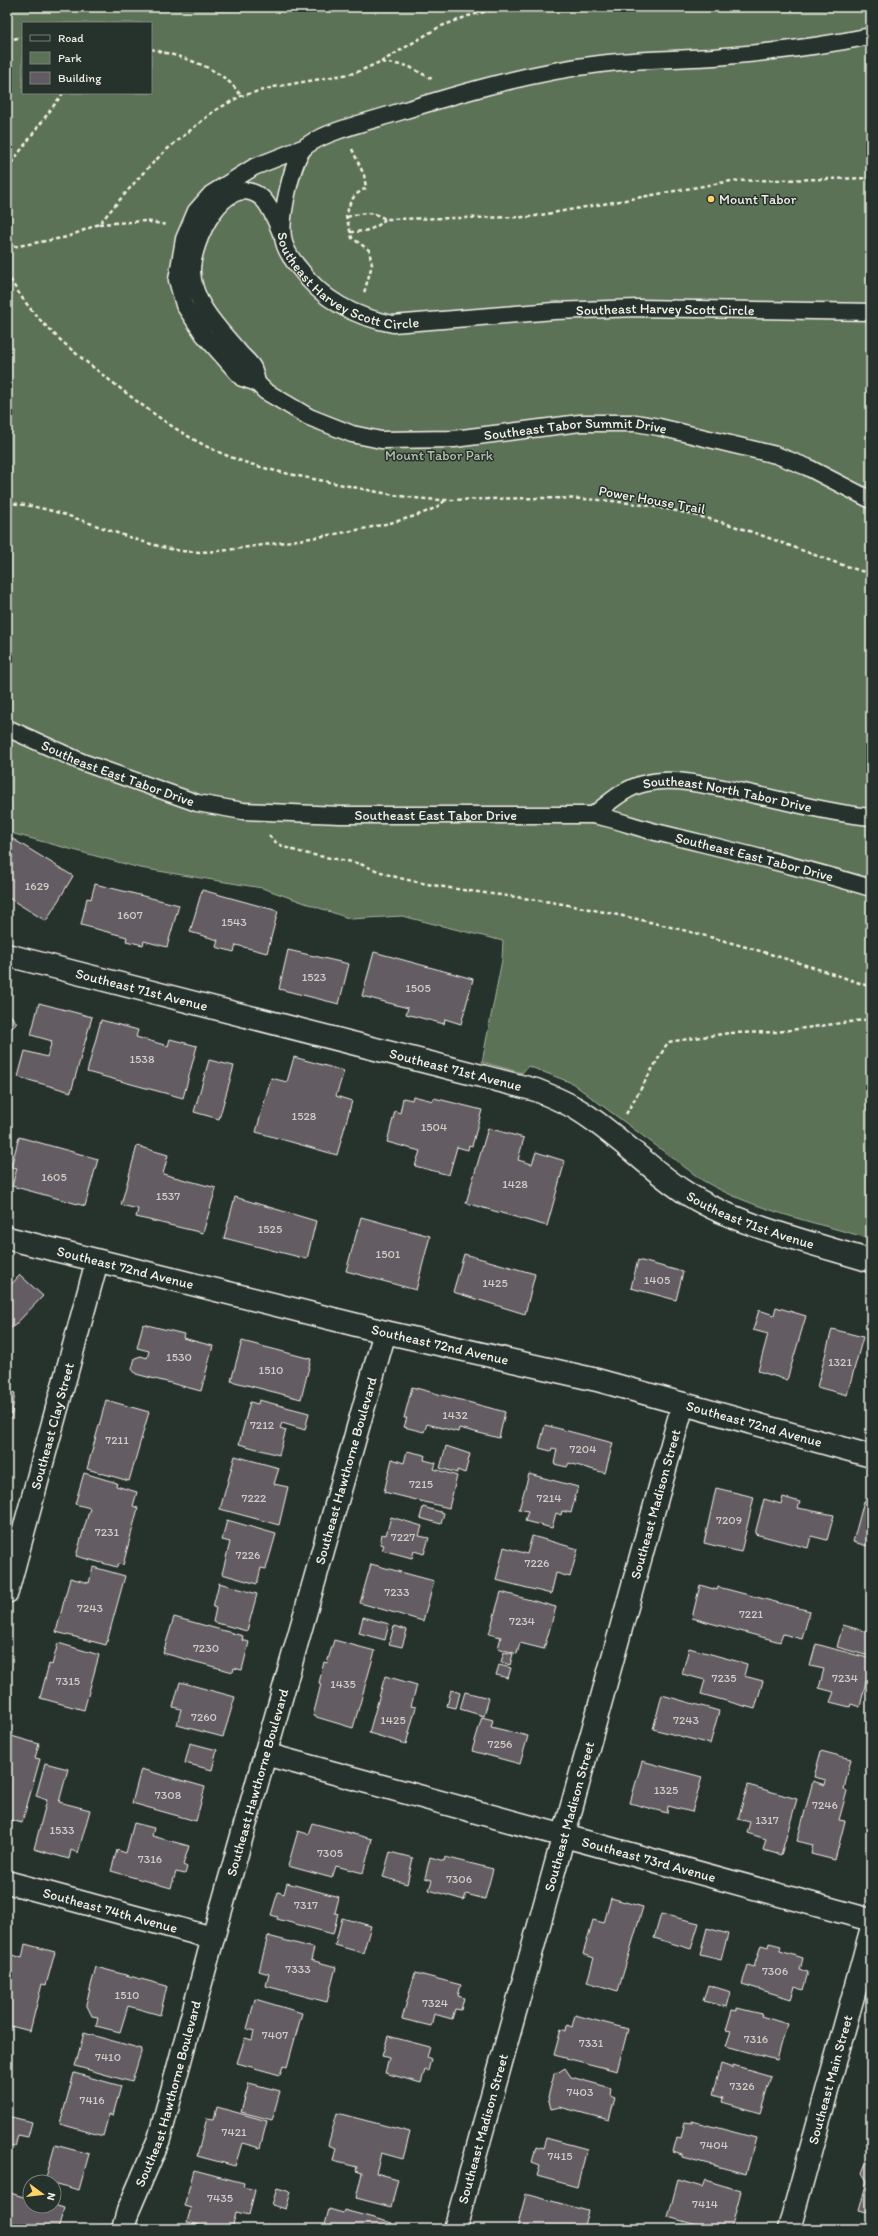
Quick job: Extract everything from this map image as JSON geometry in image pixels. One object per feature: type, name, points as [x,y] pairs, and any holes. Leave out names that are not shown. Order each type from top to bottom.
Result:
[{"type":"street","name":"Southeast 71st Avenue","points":[[7,954],[536,1090],[561,1100],[580,1111],[683,1192],[741,1220],[871,1261]]},
{"type":"street","name":"Southeast 72nd Avenue","points":[[7,1238],[385,1332],[597,1380],[871,1456]]},
{"type":"street","name":"Southeast Clay Street","points":[[7,1592],[97,1261]]},
{"type":"street","name":"Southeast Hawthorne Boulevard","points":[[123,2229],[128,2211],[159,2139],[213,1938],[385,1332]]},
{"type":"street","name":"Southeast Madison Street","points":[[455,2229],[683,1404]]},
{"type":"street","name":"Southeast 73rd Avenue","points":[[265,1754],[871,1920]]},
{"type":"street","name":"Southeast 74th Avenue","points":[[7,1882],[213,1938]]},
{"type":"street","name":"Southeast Main Street","points":[[788,2229],[871,1931]]},
{"type":"lane","points":[[305,147],[323,138],[421,106],[504,82],[561,70],[630,61],[735,55],[871,36]]},
{"type":"lane","name":"Southeast Harvey Scott Circle","points":[[305,147],[295,167],[285,198],[283,237],[298,267],[328,298],[346,310],[363,316],[394,324],[554,311],[638,308],[871,312]]},
{"type":"lane","name":"Southeast Tabor Summit Drive","points":[[305,147],[254,167],[211,194],[196,211],[186,231],[181,252],[178,280],[184,305],[194,322],[225,362],[242,378],[257,383],[265,391],[287,406],[309,417],[352,434],[380,440],[454,439],[580,423],[636,423],[659,427],[776,455],[807,467],[871,500]]},
{"type":"lane","name":"Southeast Tabor Summit Drive","points":[[257,383],[253,368],[213,321],[198,300],[192,271],[194,258],[200,233],[213,211],[220,203],[240,192],[252,193],[263,200],[272,213],[283,237]]},
{"type":"lane","name":"Southeast East Tabor Drive","points":[[7,728],[82,762],[197,803],[267,812],[347,815],[593,815],[616,819],[658,833],[806,868],[871,888]]},
{"type":"lane","name":"Southeast North Tabor Drive","points":[[593,815],[622,792],[646,783],[667,781],[685,782],[724,788],[829,811],[871,817]]},
{"type":"path","points":[[99,224],[142,174],[166,151],[214,111],[241,96],[274,87],[355,72],[380,62],[439,27],[468,16],[504,7]]},
{"type":"path","points":[[7,40],[22,37]]},
{"type":"path","points":[[152,49],[202,66],[232,84],[241,96]]},
{"type":"path","points":[[380,62],[408,66],[433,80]]},
{"type":"path","points":[[7,169],[61,94]]},
{"type":"path","points":[[353,152],[364,175],[366,188],[354,195],[350,203],[347,217],[352,238],[369,250],[372,265],[367,284]]},
{"type":"path","points":[[347,217],[363,212],[377,214],[385,219],[530,217],[731,181],[871,178]]},
{"type":"path","points":[[350,232],[364,232],[380,225],[385,219]]},
{"type":"path","points":[[7,248],[67,237],[99,224],[144,221],[172,226]]},
{"type":"path","name":"Power House Trail","points":[[7,273],[28,305],[56,338],[160,419],[227,456],[284,473],[362,489],[445,500],[547,497],[588,499],[669,510],[748,530],[871,574]]},
{"type":"path","points":[[7,503],[53,510],[144,542],[178,550],[206,552],[228,550],[398,522],[435,508],[441,505],[445,500]]},
{"type":"path","points":[[267,812],[268,832],[272,839],[290,849],[358,863],[402,879],[566,905],[669,926],[769,953],[871,987]]},
{"type":"path","points":[[604,1129],[626,1114],[668,1042],[729,1033],[776,1032],[871,1019]]},
{"type":"green space","name":"Mount Tabor Park","points":[[7,7],[871,7],[871,1239],[763,1207],[702,1180],[572,1083],[528,1066],[522,1073],[482,1062],[502,960],[503,941],[402,916],[351,919],[262,888],[140,868],[7,832]]},
{"type":"building","points":[[8,836],[73,876],[46,921],[7,897]]},
{"type":"building","points":[[95,884],[179,905],[167,947],[144,941],[143,945],[126,941],[127,937],[81,925],[87,898],[91,899]]},
{"type":"building","points":[[202,890],[278,911],[267,953],[236,945],[234,952],[216,947],[218,940],[190,932]]},
{"type":"building","points":[[288,950],[349,964],[339,1004],[279,989]]},
{"type":"building","points":[[374,952],[473,979],[461,1024],[445,1019],[444,1024],[406,1014],[408,1008],[362,996]]},
{"type":"building","points":[[39,1003],[92,1017],[71,1092],[18,1077],[25,1051],[47,1057],[52,1041],[31,1035]]},
{"type":"building","points":[[7,1011],[17,1023],[7,1033]]},
{"type":"building","points":[[101,1020],[138,1030],[136,1037],[168,1046],[170,1039],[197,1046],[183,1098],[87,1072]]},
{"type":"building","points":[[294,1057],[344,1071],[336,1096],[352,1101],[337,1155],[256,1132],[271,1078],[287,1082]]},
{"type":"building","points":[[209,1060],[234,1066],[219,1119],[194,1112]]},
{"type":"building","points":[[413,1096],[433,1101],[434,1098],[482,1110],[472,1146],[469,1145],[468,1150],[457,1147],[449,1175],[415,1166],[420,1151],[387,1142],[395,1111],[400,1113],[403,1098],[412,1100]]},
{"type":"building","points":[[488,1128],[524,1138],[518,1160],[532,1164],[536,1152],[565,1161],[547,1226],[466,1203]]},
{"type":"building","points":[[19,1137],[98,1159],[85,1206],[12,1186],[17,1168],[11,1167]]},
{"type":"building","points":[[137,1146],[168,1155],[163,1174],[216,1188],[203,1233],[136,1217],[138,1209],[121,1205]]},
{"type":"building","points":[[235,1197],[316,1221],[307,1259],[224,1238]]},
{"type":"building","points":[[361,1217],[430,1236],[416,1290],[346,1271]]},
{"type":"building","points":[[464,1254],[535,1274],[525,1314],[453,1292]]},
{"type":"building","points":[[638,1260],[683,1272],[676,1300],[631,1288]]},
{"type":"building","points":[[20,1275],[43,1296],[12,1328],[7,1324],[7,1289]]},
{"type":"building","points":[[776,1307],[806,1316],[787,1380],[758,1371],[768,1334],[753,1330],[759,1310],[774,1315]]},
{"type":"building","points":[[143,1324],[184,1334],[183,1338],[213,1346],[201,1391],[136,1374],[132,1369],[135,1358],[141,1356],[147,1358],[149,1351],[137,1348]]},
{"type":"building","points":[[832,1329],[863,1337],[847,1395],[817,1387]]},
{"type":"building","points":[[242,1341],[311,1359],[301,1399],[231,1381]]},
{"type":"building","points":[[412,1387],[505,1412],[499,1438],[459,1428],[458,1432],[427,1424],[424,1432],[404,1427],[407,1418],[404,1418]]},
{"type":"building","points":[[7,1390],[15,1393],[11,1419],[7,1418]]},
{"type":"building","points":[[106,1400],[149,1412],[129,1481],[87,1469]]},
{"type":"building","points":[[259,1400],[309,1413],[305,1430],[282,1423],[280,1428],[286,1430],[279,1455],[239,1444],[250,1402],[258,1404]]},
{"type":"building","points":[[545,1425],[613,1443],[605,1473],[569,1463],[567,1467],[554,1464],[557,1449],[552,1448],[551,1451],[539,1448]]},
{"type":"building","points":[[446,1446],[470,1454],[465,1473],[457,1470],[457,1473],[440,1468]]},
{"type":"building","points":[[407,1451],[425,1455],[424,1460],[436,1463],[434,1469],[457,1476],[449,1508],[384,1492],[392,1459],[404,1463]]},
{"type":"building","points":[[235,1456],[279,1468],[274,1484],[288,1487],[279,1525],[220,1509]]},
{"type":"building","points":[[84,1473],[117,1483],[116,1486],[137,1492],[133,1506],[138,1508],[123,1565],[118,1564],[117,1567],[76,1556],[90,1508],[75,1504]]},
{"type":"building","points":[[529,1474],[578,1487],[571,1513],[562,1511],[561,1515],[556,1513],[552,1528],[525,1521],[528,1511],[519,1509]]},
{"type":"building","points":[[716,1488],[754,1497],[741,1552],[704,1543]]},
{"type":"building","points":[[783,1497],[800,1502],[798,1508],[834,1515],[827,1540],[811,1536],[808,1548],[755,1534],[764,1499],[781,1504]]},
{"type":"building","points":[[864,1501],[871,1503],[871,1547],[853,1542]]},
{"type":"building","points":[[423,1507],[444,1513],[441,1524],[420,1518]]},
{"type":"building","points":[[391,1517],[422,1526],[419,1536],[429,1538],[424,1554],[414,1551],[412,1558],[382,1550],[384,1545],[380,1544],[382,1534],[386,1535]]},
{"type":"building","points":[[227,1520],[276,1534],[266,1569],[261,1568],[257,1584],[222,1574],[230,1542],[222,1540]]},
{"type":"building","points":[[532,1536],[578,1549],[570,1577],[556,1573],[551,1594],[496,1580],[504,1547],[527,1554]]},
{"type":"building","points":[[371,1564],[434,1581],[423,1621],[360,1603]]},
{"type":"building","points":[[93,1567],[125,1576],[106,1645],[56,1632],[70,1578],[89,1583]]},
{"type":"building","points":[[219,1583],[257,1594],[247,1631],[213,1622],[216,1608],[213,1607]]},
{"type":"building","points":[[700,1585],[717,1590],[718,1587],[810,1611],[802,1639],[783,1634],[780,1642],[692,1618]]},
{"type":"building","points":[[501,1592],[556,1607],[544,1649],[520,1643],[517,1654],[498,1648],[501,1637],[489,1634]]},
{"type":"building","points":[[174,1617],[243,1636],[242,1640],[249,1642],[242,1670],[234,1668],[233,1672],[163,1653]]},
{"type":"building","points":[[363,1617],[389,1624],[385,1640],[359,1633]]},
{"type":"building","points":[[843,1625],[871,1633],[869,1656],[837,1647]]},
{"type":"building","points":[[394,1626],[407,1630],[402,1647],[389,1644]]},
{"type":"building","points":[[334,1640],[375,1651],[353,1728],[313,1716],[321,1684],[319,1683],[324,1662],[327,1663]]},
{"type":"building","points":[[58,1643],[99,1655],[84,1710],[40,1698],[49,1664],[52,1665]]},
{"type":"building","points":[[816,1644],[871,1659],[860,1707],[851,1704],[850,1707],[830,1702],[834,1692],[819,1688],[824,1669],[810,1666]]},
{"type":"building","points":[[689,1648],[747,1664],[744,1676],[763,1681],[755,1709],[701,1694],[705,1680],[682,1674]]},
{"type":"building","points":[[504,1652],[513,1654],[510,1665],[501,1662]]},
{"type":"building","points":[[499,1665],[511,1668],[508,1678],[496,1675]]},
{"type":"building","points":[[385,1676],[417,1685],[411,1706],[416,1707],[406,1744],[369,1733]]},
{"type":"building","points":[[180,1682],[235,1697],[223,1737],[177,1725],[181,1709],[173,1707]]},
{"type":"building","points":[[451,1690],[460,1693],[456,1708],[447,1706]]},
{"type":"building","points":[[465,1692],[489,1698],[484,1716],[460,1709]]},
{"type":"building","points":[[662,1695],[719,1711],[710,1744],[653,1729]]},
{"type":"building","points":[[482,1717],[493,1720],[491,1727],[528,1736],[520,1764],[472,1751]]},
{"type":"building","points":[[8,1735],[39,1744],[35,1758],[40,1759],[22,1823],[7,1819]]},
{"type":"building","points":[[190,1743],[217,1750],[212,1770],[185,1763]]},
{"type":"building","points":[[821,1751],[851,1759],[844,1789],[847,1791],[839,1820],[845,1821],[835,1860],[811,1854],[813,1845],[797,1841],[813,1781],[825,1785],[826,1780],[814,1777]]},
{"type":"building","points":[[642,1761],[702,1777],[692,1812],[668,1806],[667,1813],[630,1803]]},
{"type":"building","points":[[45,1763],[68,1769],[59,1802],[90,1810],[78,1853],[71,1850],[69,1859],[34,1849],[47,1800],[36,1796]]},
{"type":"building","points":[[141,1769],[205,1787],[196,1821],[132,1803]]},
{"type":"building","points":[[748,1785],[797,1799],[781,1855],[763,1850],[766,1839],[747,1833],[750,1822],[738,1819]]},
{"type":"building","points":[[134,1823],[154,1828],[152,1836],[189,1846],[183,1865],[187,1867],[185,1874],[176,1872],[171,1888],[111,1871],[117,1850],[126,1853]]},
{"type":"building","points":[[312,1823],[372,1839],[363,1873],[336,1866],[332,1878],[288,1866],[298,1831],[308,1834]]},
{"type":"building","points":[[390,1852],[413,1858],[407,1884],[383,1877]]},
{"type":"building","points":[[430,1857],[444,1861],[445,1857],[493,1869],[485,1899],[466,1894],[464,1900],[429,1890],[432,1880],[425,1878]]},
{"type":"building","points":[[287,1883],[339,1897],[335,1913],[338,1914],[333,1934],[277,1919],[278,1917],[271,1915],[278,1892],[284,1894]]},
{"type":"building","points":[[611,1898],[643,1907],[618,1991],[587,1982],[594,1958],[583,1954],[593,1920],[604,1923]]},
{"type":"building","points":[[661,1914],[699,1923],[691,1949],[654,1938]]},
{"type":"building","points":[[342,1918],[371,1926],[363,1953],[335,1945]]},
{"type":"building","points":[[707,1928],[728,1934],[721,1960],[700,1955]]},
{"type":"building","points":[[268,1936],[314,1948],[311,1960],[336,1967],[327,2002],[266,1986],[269,1974],[259,1971]]},
{"type":"building","points":[[769,1943],[781,1946],[780,1951],[803,1958],[800,1970],[808,1972],[803,1990],[795,1987],[791,1999],[742,1984],[748,1965],[754,1967],[761,1945],[768,1947]]},
{"type":"building","points":[[25,1944],[55,1952],[46,1985],[42,1984],[30,2031],[7,2025],[9,2016],[7,2016],[7,1953],[22,1958]]},
{"type":"building","points":[[96,1967],[167,1986],[160,2015],[128,2006],[120,2032],[96,2026],[98,2017],[92,2016],[86,2004]]},
{"type":"building","points":[[415,1973],[461,1985],[458,1996],[464,1998],[461,2010],[455,2009],[452,2019],[434,2014],[431,2026],[402,2019]]},
{"type":"building","points":[[708,1985],[731,1992],[727,2007],[703,2001]]},
{"type":"building","points":[[255,1999],[302,2013],[287,2067],[283,2066],[280,2075],[237,2063],[245,2038],[252,2040],[254,2031],[247,2029]]},
{"type":"building","points":[[737,2008],[762,2014],[761,2016],[787,2024],[777,2060],[726,2046],[731,2031],[726,2030],[732,2010],[737,2011]]},
{"type":"building","points":[[575,2015],[628,2029],[617,2071],[554,2055],[561,2029],[566,2031],[567,2025],[572,2027]]},
{"type":"building","points":[[84,2033],[142,2049],[132,2082],[75,2066]]},
{"type":"building","points":[[388,2036],[430,2047],[427,2057],[431,2059],[428,2071],[425,2070],[421,2083],[385,2073],[389,2058],[382,2056]]},
{"type":"building","points":[[721,2064],[733,2068],[733,2065],[771,2076],[760,2113],[722,2102],[723,2098],[713,2095]]},
{"type":"building","points":[[565,2068],[571,2077],[611,2088],[610,2096],[615,2098],[609,2120],[560,2107],[551,2109],[548,2097],[554,2075]]},
{"type":"building","points":[[74,2073],[121,2086],[113,2115],[109,2114],[103,2136],[60,2124]]},
{"type":"building","points":[[249,2083],[280,2091],[272,2120],[241,2112]]},
{"type":"building","points":[[217,2107],[267,2121],[260,2148],[242,2143],[235,2166],[197,2156],[207,2118],[214,2119]]},
{"type":"building","points":[[337,2113],[410,2132],[403,2159],[381,2153],[376,2173],[398,2179],[391,2207],[356,2198],[362,2173],[356,2171],[357,2167],[333,2161],[336,2148],[328,2145]]},
{"type":"building","points":[[7,2116],[32,2122],[28,2137],[18,2135],[15,2147],[7,2145]]},
{"type":"building","points":[[692,2121],[756,2138],[746,2174],[682,2157],[682,2155],[673,2152],[677,2137],[681,2138],[685,2122],[692,2123]]},
{"type":"building","points":[[546,2138],[587,2149],[577,2187],[537,2176],[540,2166],[532,2163],[536,2146],[543,2148]]},
{"type":"building","points":[[55,2145],[89,2154],[79,2190],[62,2186],[62,2174],[47,2174]]},
{"type":"building","points":[[868,2162],[871,2162],[871,2213],[859,2210],[867,2181],[862,2173]]},
{"type":"building","points":[[194,2170],[244,2183],[243,2187],[255,2190],[249,2215],[236,2212],[232,2229],[214,2229],[187,2222],[191,2208],[184,2206]]},
{"type":"building","points":[[678,2180],[702,2187],[705,2180],[741,2191],[731,2229],[711,2229],[668,2217]]},
{"type":"building","points":[[277,2188],[291,2192],[286,2209],[272,2205]]},
{"type":"building","points":[[7,2192],[22,2197],[22,2214],[62,2214],[62,2207],[64,2208],[58,2229],[7,2229]]},
{"type":"building","points":[[526,2194],[588,2211],[583,2229],[517,2228]]},
{"type":"building","points":[[329,2209],[343,2213],[344,2210],[392,2223],[390,2229],[324,2229]]},
{"type":"place","name":"Mount Tabor","points":[[711,199]]}]
